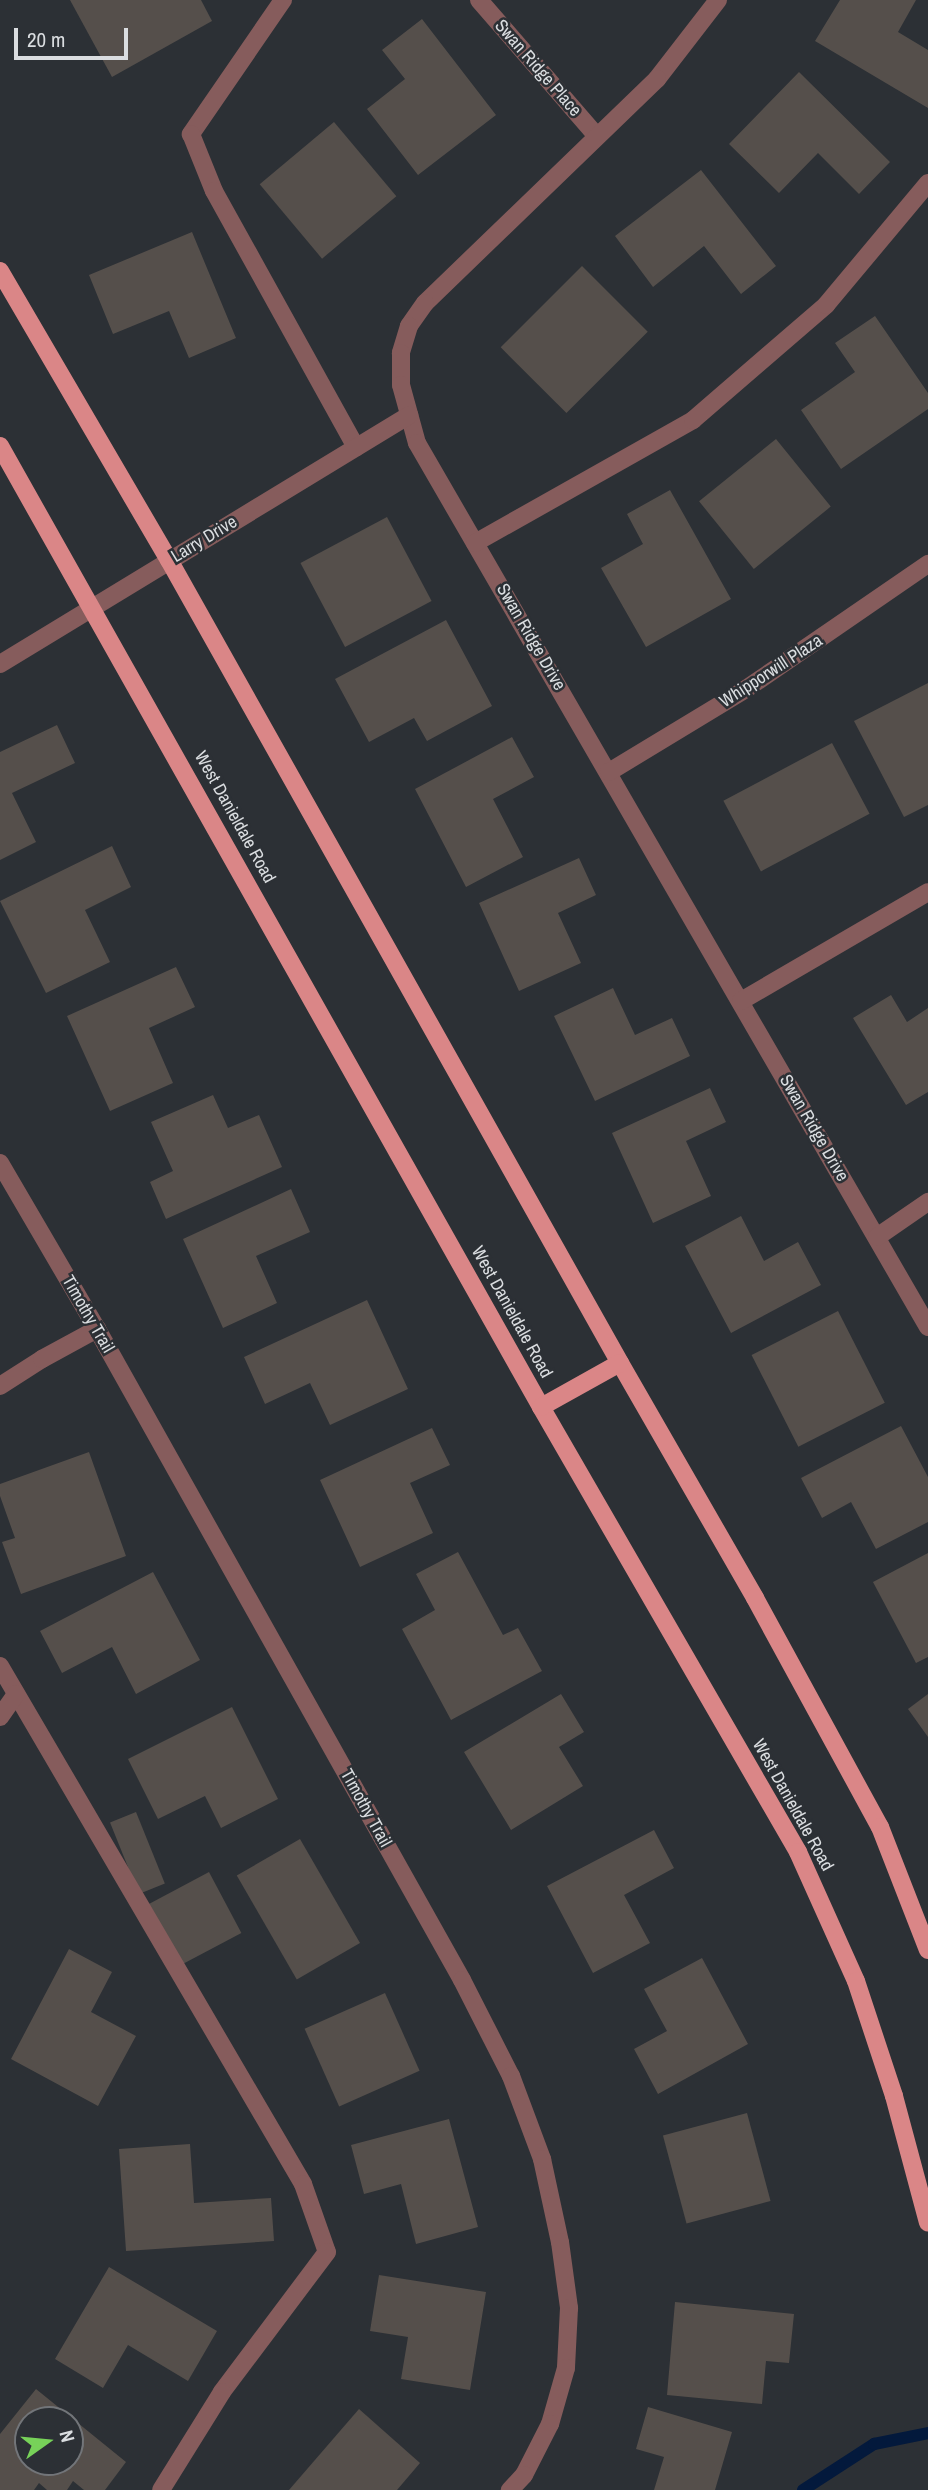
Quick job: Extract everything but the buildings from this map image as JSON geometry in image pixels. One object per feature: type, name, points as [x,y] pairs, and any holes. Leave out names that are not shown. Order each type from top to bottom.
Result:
[{"type":"main road","points":[[0,271],[169,560],[755,1598],[880,1827],[928,1950]]},
{"type":"main road","name":"West Danieldale Road","points":[[0,446],[93,606],[541,1407],[798,1852],[856,1981],[894,2096],[928,2223]]},
{"type":"main road","points":[[541,1407],[620,1363]]},
{"type":"street","points":[[283,0],[191,134],[215,191],[356,447]]},
{"type":"street","name":"Swan Ridge Place","points":[[479,0],[597,136]]},
{"type":"street","name":"Swan Ridge Drive","points":[[718,0],[657,79],[425,303],[409,326],[401,353],[401,385],[417,443],[928,1327]]},
{"type":"street","points":[[475,543],[693,420],[825,305],[928,183]]},
{"type":"street","name":"Larry Drive","points":[[0,664],[410,415]]},
{"type":"street","name":"Whipporwill Plaza","points":[[609,772],[746,689],[928,564]]},
{"type":"street","points":[[741,1001],[928,892]]},
{"type":"street","name":"Timothy Trail","points":[[0,1163],[97,1329],[462,1980],[511,2076],[542,2159],[560,2242],[569,2308],[566,2368],[550,2424],[524,2475],[510,2490]]},
{"type":"street","points":[[877,1237],[928,1202]]},
{"type":"street","points":[[0,1387],[42,1359],[97,1329]]},
{"type":"street","points":[[0,1666],[303,2184],[327,2252],[222,2392],[160,2490]]},
{"type":"street","points":[[0,1717],[16,1694]]},
{"type":"waterway","points":[[803,2490],[874,2444],[928,2433]]}]
